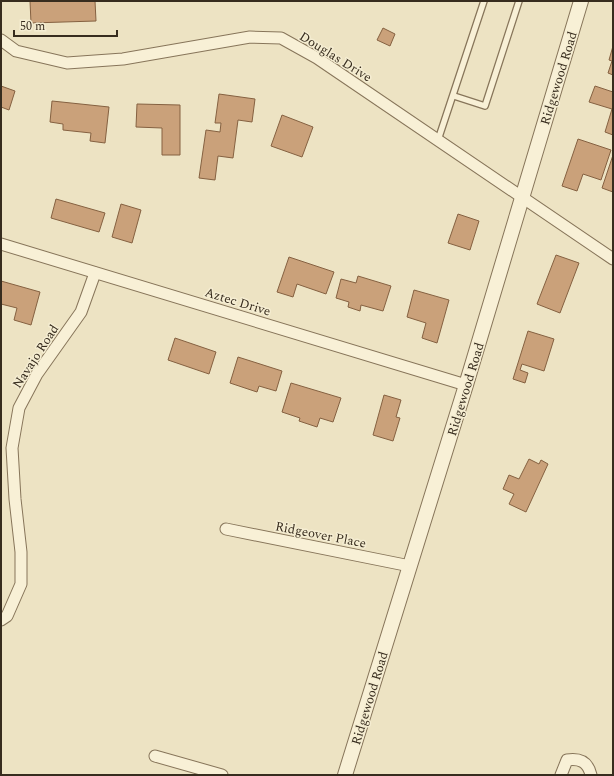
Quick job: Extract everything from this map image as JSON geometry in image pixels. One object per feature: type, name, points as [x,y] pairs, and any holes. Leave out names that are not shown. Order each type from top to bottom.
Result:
[{"type":"street","name":"Ridgewood Road","points":[[345,775],[466,385],[581,1]]},
{"type":"street","name":"Douglas Drive","points":[[1,40],[16,51],[66,63],[123,59],[250,37],[281,38],[317,58],[613,259]]},
{"type":"street","name":"Aztec Drive","points":[[1,244],[466,385]]},
{"type":"street","name":"Navajo Road","points":[[1,620],[7,616],[20,584],[21,552],[15,499],[12,448],[19,408],[37,374],[81,312],[95,273]]},
{"type":"street","name":"Ridgeover Place","points":[[226,529],[410,566]]},
{"type":"street","points":[[155,756],[222,775]]},
{"type":"street","points":[[561,775],[567,760],[575,759],[583,761],[590,769],[591,775]]},
{"type":"lane","points":[[438,140],[454,96],[484,1]]},
{"type":"lane","points":[[454,96],[485,106],[519,1]]},
{"type":"building","points":[[30,1],[95,1],[96,21],[31,23]]},
{"type":"building","points":[[383,28],[395,34],[390,46],[377,40]]},
{"type":"building","points":[[613,46],[613,75],[608,73],[612,61],[609,60]]},
{"type":"building","points":[[1,86],[15,91],[9,110],[1,107]]},
{"type":"building","points":[[595,86],[613,92],[613,135],[605,132],[612,109],[589,102]]},
{"type":"building","points":[[219,94],[255,99],[252,122],[238,120],[233,158],[218,156],[215,180],[199,178],[206,130],[220,132],[221,123],[215,123]]},
{"type":"building","points":[[52,101],[109,107],[105,143],[90,141],[91,133],[63,130],[63,124],[50,122]]},
{"type":"building","points":[[137,104],[180,105],[180,155],[162,155],[162,128],[136,127]]},
{"type":"building","points":[[282,115],[313,127],[302,157],[271,146]]},
{"type":"building","points":[[578,139],[611,150],[601,180],[583,174],[577,191],[562,186]]},
{"type":"building","points":[[613,155],[613,192],[602,188]]},
{"type":"building","points":[[56,199],[105,213],[99,232],[51,218]]},
{"type":"building","points":[[121,204],[141,210],[132,243],[112,237]]},
{"type":"building","points":[[458,214],[479,221],[470,250],[448,243]]},
{"type":"building","points":[[556,255],[579,263],[560,313],[537,304]]},
{"type":"building","points":[[289,257],[334,272],[326,294],[297,284],[293,297],[277,292]]},
{"type":"building","points":[[358,276],[391,286],[383,311],[361,305],[360,311],[348,307],[349,302],[336,298],[341,279],[356,283]]},
{"type":"building","points":[[1,281],[40,292],[31,325],[14,320],[17,308],[1,304]]},
{"type":"building","points":[[414,290],[449,300],[437,343],[422,338],[426,323],[407,317]]},
{"type":"building","points":[[528,331],[554,339],[544,371],[522,364],[520,370],[528,373],[525,383],[513,379]]},
{"type":"building","points":[[175,338],[216,352],[209,374],[168,360]]},
{"type":"building","points":[[238,357],[282,371],[276,391],[259,386],[257,392],[230,383]]},
{"type":"building","points":[[291,383],[341,398],[333,422],[320,418],[317,427],[299,421],[300,418],[282,412]]},
{"type":"building","points":[[384,395],[401,400],[396,417],[400,418],[393,441],[373,435]]},
{"type":"building","points":[[529,459],[539,464],[541,460],[548,464],[526,512],[509,504],[514,494],[503,489],[509,475],[519,479]]}]
